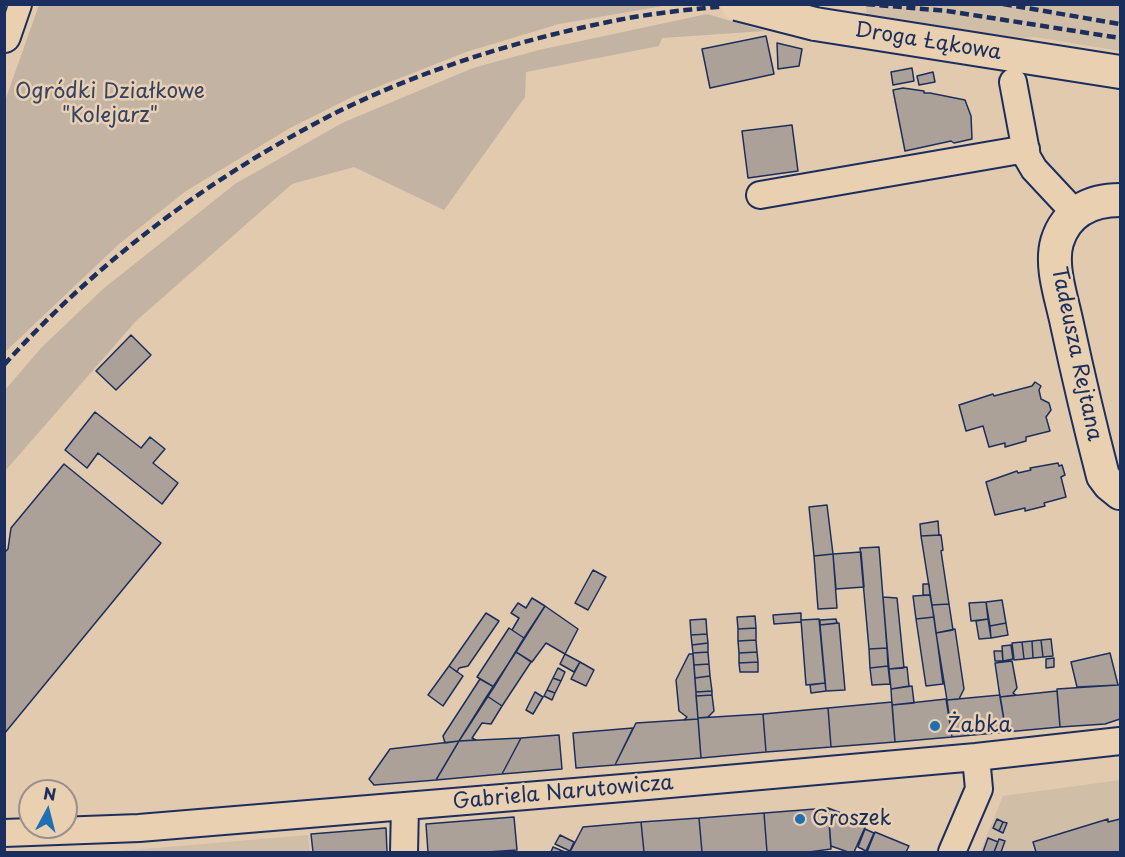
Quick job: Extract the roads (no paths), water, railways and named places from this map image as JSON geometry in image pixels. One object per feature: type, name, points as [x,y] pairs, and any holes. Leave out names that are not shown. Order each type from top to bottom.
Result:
[{"type":"main road","points":[[4,36],[15,4]]},
{"type":"main road","name":"Droga Łąkowa","points":[[736,4],[815,24],[1120,72]]},
{"type":"main road","name":"Tadeusza Rejtana","points":[[1120,200],[1099,201],[1084,207],[1076,214],[1064,228],[1057,243],[1055,263],[1103,476],[1120,493]]},
{"type":"street","points":[[1013,82],[1027,157],[1034,169],[1076,214]]},
{"type":"street","points":[[760,195],[1026,149]]},
{"type":"street","name":"Gabriela Narutowicza","points":[[4,833],[140,828],[976,757],[1120,741]]},
{"type":"street","points":[[952,852],[979,789],[976,757]]},
{"type":"street","points":[[404,852],[405,806]]},
{"type":"tram line","points":[[4,16],[8,4]]},
{"type":"railway","points":[[4,365],[74,294],[150,230],[232,172],[352,105],[423,75],[534,39],[644,16],[752,4]]},
{"type":"railway","points":[[866,4],[947,11],[1120,38]]},
{"type":"railway","points":[[1003,4],[1120,24]]},
{"type":"place","name":"Żabka","points":[[935,726]]},
{"type":"place","name":"Groszek","points":[[800,819]]},
{"type":"park label","name":"Ogródki Działkowe \"Kolejarz\"","points":[[110,104]]}]
